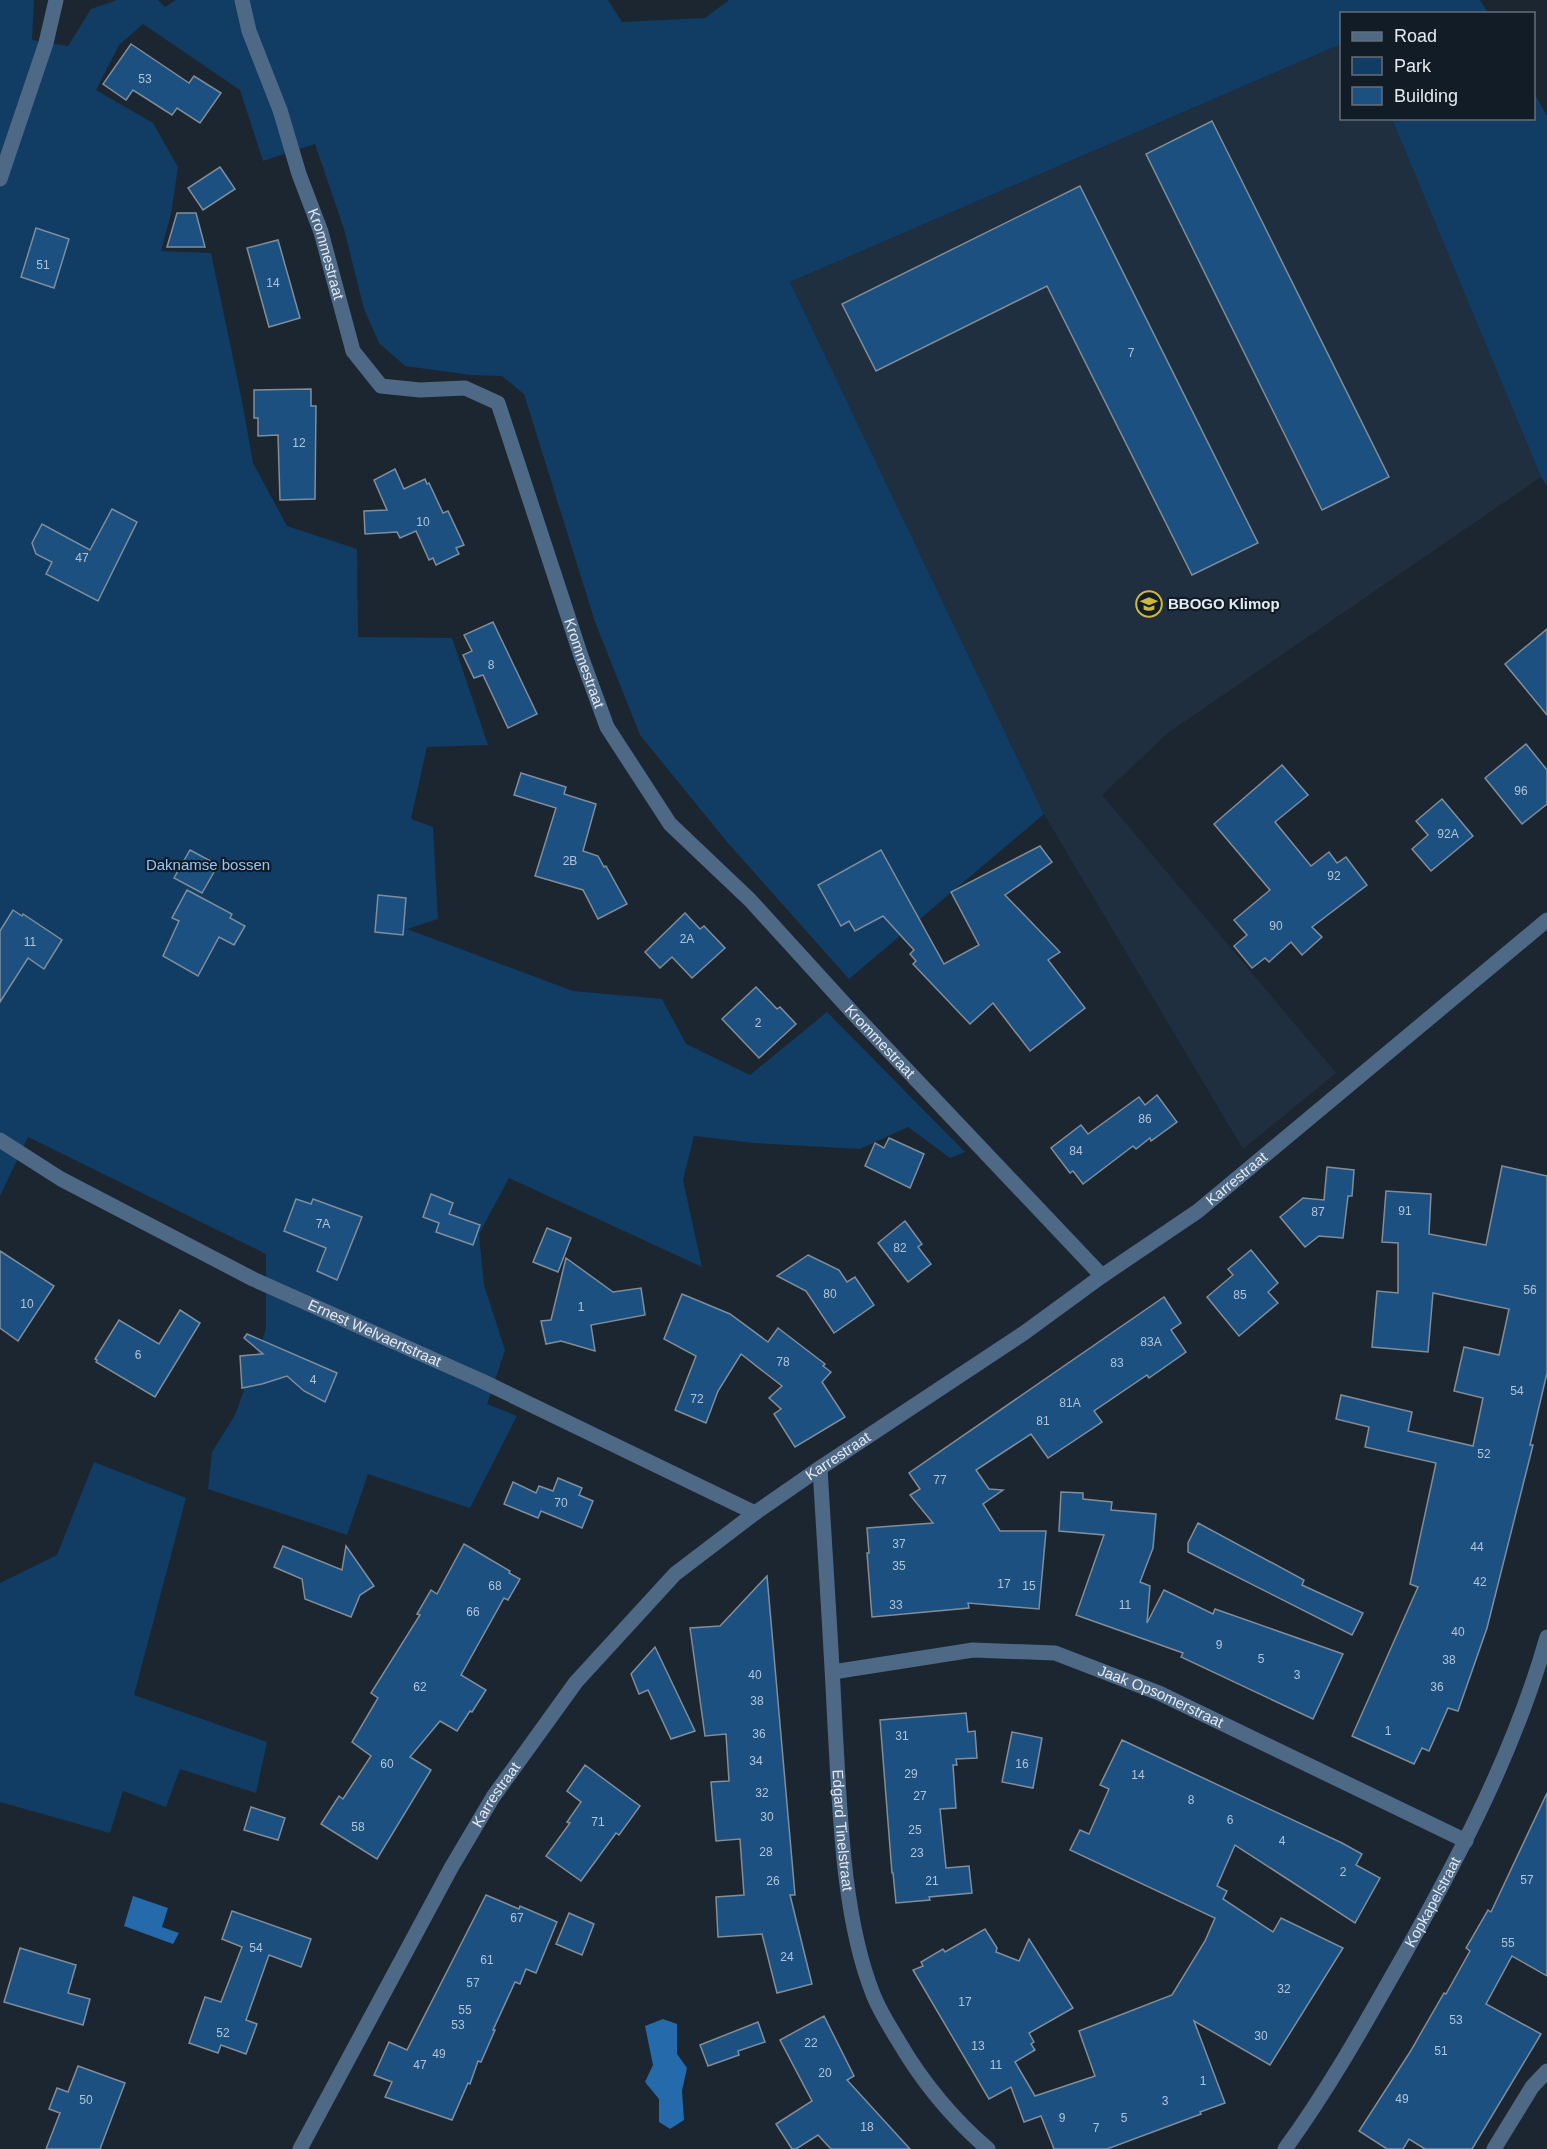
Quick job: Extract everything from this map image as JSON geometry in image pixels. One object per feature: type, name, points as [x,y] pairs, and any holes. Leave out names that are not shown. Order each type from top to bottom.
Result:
[{"type":"street","points":[[0,179],[46,43],[56,0]]},
{"type":"street","name":"Krommestraat","points":[[242,0],[249,31],[280,110],[299,174],[321,232],[353,351],[381,386],[420,390],[465,387],[498,404],[580,656],[607,727],[670,824],[750,900],[852,1012],[1102,1276]]},
{"type":"street","name":"Karrestraat","points":[[300,2149],[451,1868],[493,1797],[569,1692],[675,1574],[755,1513],[1024,1333],[1102,1276],[1198,1211],[1547,920]]},
{"type":"street","name":"Ernest Welvaertstraat","points":[[0,1140],[61,1179],[253,1279],[482,1381],[755,1513]]},
{"type":"street","name":"Edgard Tinelstraat","points":[[820,1468],[840,1807],[848,1879],[860,1948],[873,1994],[911,2063],[936,2097],[968,2132],[988,2149]]},
{"type":"street","name":"Kopkapelstraat","points":[[1285,2149],[1349,2053],[1466,1841],[1519,1725],[1547,1637]]},
{"type":"street","name":"Jaak Opsomerstraat","points":[[832,1672],[974,1650],[1054,1653],[1159,1693],[1466,1841]]},
{"type":"street","points":[[1494,2149],[1532,2087],[1547,2071]]},
{"type":"shaded area","name":"BBOGO Klimop","points":[[1340,44],[1340,120],[1392,120],[1541,477],[1169,732],[1102,795],[1336,1073],[1243,1149],[1044,814],[790,282]]},
{"type":"shaded area","points":[[133,1896],[168,1908],[162,1927],[179,1933],[173,1944],[124,1926]]},
{"type":"shaded area","points":[[663,2019],[677,2024],[677,2054],[687,2068],[682,2091],[684,2120],[670,2129],[659,2122],[659,2099],[645,2082],[653,2065],[645,2026]]},
{"type":"green space","name":"Daknamse bossen","points":[[0,0],[34,0],[32,40],[68,46],[91,9],[117,0],[158,0],[165,7],[176,0],[608,0],[622,22],[705,18],[729,0],[1480,0],[1487,12],[1340,12],[1340,44],[790,282],[1044,814],[849,979],[727,842],[640,735],[595,622],[524,394],[502,376],[471,375],[405,366],[379,343],[364,309],[344,229],[315,144],[263,161],[240,90],[143,24],[119,45],[96,90],[153,123],[178,167],[171,214],[161,251],[211,253],[253,463],[287,526],[357,549],[358,637],[452,638],[488,745],[427,747],[411,819],[433,827],[438,919],[407,929],[573,991],[662,999],[686,1044],[750,1075],[827,1012],[965,1152],[950,1158],[908,1127],[860,1149],[754,1143],[694,1136],[683,1180],[702,1267],[509,1178],[479,1234],[484,1285],[505,1350],[487,1404],[517,1416],[470,1508],[368,1474],[347,1535],[208,1489],[212,1452],[235,1415],[266,1329],[266,1254],[28,1137],[0,1196]]},
{"type":"green space","points":[[1535,95],[1547,116],[1547,486],[1541,477],[1392,120],[1535,120]]},
{"type":"green space","points":[[94,1462],[186,1498],[134,1695],[267,1742],[256,1793],[180,1769],[166,1807],[123,1791],[110,1833],[0,1802],[0,1583],[57,1555]]},
{"type":"building","points":[[131,44],[189,83],[194,76],[221,93],[200,123],[177,108],[172,115],[133,90],[126,100],[103,84]]},
{"type":"building","points":[[1212,121],[1389,477],[1322,510],[1146,154]]},
{"type":"building","points":[[220,167],[235,189],[203,210],[188,188]]},
{"type":"building","points":[[1080,186],[1258,543],[1192,575],[1047,286],[876,371],[842,304]]},
{"type":"building","points":[[177,213],[196,213],[205,247],[167,247]]},
{"type":"building","points":[[36,228],[69,239],[54,288],[21,277]]},
{"type":"building","points":[[278,240],[300,318],[269,327],[247,248]]},
{"type":"building","points":[[311,389],[311,406],[316,406],[315,499],[280,500],[278,435],[258,436],[258,418],[254,418],[254,390]]},
{"type":"building","points":[[395,469],[404,489],[425,479],[427,484],[429,483],[443,513],[448,511],[464,545],[456,548],[459,554],[436,565],[433,558],[429,560],[416,531],[400,538],[397,532],[365,534],[364,511],[387,510],[374,480]]},
{"type":"building","points":[[112,509],[137,522],[98,601],[46,574],[52,562],[36,554],[32,543],[42,524],[90,550]]},
{"type":"building","points":[[493,622],[537,714],[508,728],[483,675],[474,678],[463,655],[472,651],[464,635]]},
{"type":"building","points":[[1547,629],[1547,715],[1505,664]]},
{"type":"building","points":[[1526,744],[1547,770],[1547,804],[1522,824],[1485,778]]},
{"type":"building","points":[[1282,765],[1308,795],[1275,822],[1311,866],[1329,852],[1337,863],[1346,857],[1367,885],[1312,927],[1322,937],[1302,955],[1291,942],[1269,962],[1265,958],[1252,968],[1234,946],[1247,935],[1234,920],[1270,890],[1214,824]]},
{"type":"building","points":[[521,773],[566,787],[564,794],[596,804],[583,851],[598,856],[627,904],[598,919],[583,890],[535,876],[556,808],[514,795]]},
{"type":"building","points":[[1442,799],[1473,836],[1431,871],[1412,849],[1428,835],[1416,821]]},
{"type":"building","points":[[1040,846],[1052,862],[1005,895],[1060,952],[1048,960],[1085,1008],[1030,1051],[993,1003],[970,1024],[913,964],[916,961],[910,954],[914,950],[883,916],[855,931],[849,921],[841,926],[818,885],[881,850],[944,964],[979,945],[951,892]]},
{"type":"building","points":[[190,850],[218,865],[202,893],[174,878]]},
{"type":"building","points":[[187,890],[232,914],[230,918],[245,926],[234,945],[219,937],[198,976],[163,956],[179,921],[172,918]]},
{"type":"building","points":[[378,895],[406,898],[403,935],[375,932]]},
{"type":"building","points":[[13,910],[22,916],[23,914],[62,940],[44,969],[28,958],[0,1002],[0,931]]},
{"type":"building","points":[[685,913],[700,929],[704,926],[725,948],[692,978],[672,957],[660,968],[645,952]]},
{"type":"building","points":[[756,987],[777,1009],[780,1007],[796,1024],[759,1058],[722,1019]]},
{"type":"building","points":[[1157,1095],[1177,1122],[1151,1141],[1150,1138],[1136,1149],[1133,1146],[1083,1184],[1073,1171],[1070,1173],[1051,1148],[1081,1125],[1088,1134],[1139,1097],[1145,1105]]},
{"type":"building","points":[[889,1138],[924,1154],[910,1188],[865,1166],[875,1143],[884,1148]]},
{"type":"building","points":[[1502,1166],[1547,1176],[1547,1373],[1530,1445],[1533,1445],[1487,1628],[1458,1711],[1448,1708],[1429,1751],[1422,1748],[1414,1764],[1352,1736],[1418,1587],[1410,1584],[1436,1463],[1365,1447],[1369,1427],[1336,1419],[1341,1395],[1412,1412],[1408,1431],[1473,1446],[1483,1398],[1454,1391],[1464,1347],[1499,1355],[1509,1309],[1433,1293],[1428,1352],[1372,1347],[1377,1291],[1398,1293],[1398,1243],[1382,1242],[1386,1191],[1431,1194],[1429,1234],[1486,1245]]},
{"type":"building","points":[[1327,1167],[1354,1170],[1352,1196],[1348,1196],[1343,1238],[1319,1236],[1305,1247],[1280,1217],[1303,1198],[1324,1200]]},
{"type":"building","points":[[431,1194],[453,1203],[449,1214],[480,1225],[473,1245],[436,1232],[439,1223],[423,1217]]},
{"type":"building","points":[[296,1199],[311,1204],[313,1199],[362,1217],[337,1280],[317,1271],[326,1248],[284,1231]]},
{"type":"building","points":[[905,1221],[922,1244],[918,1247],[931,1264],[908,1282],[878,1243]]},
{"type":"building","points":[[547,1228],[571,1238],[558,1272],[533,1262]]},
{"type":"building","points":[[1251,1250],[1278,1283],[1268,1292],[1278,1303],[1239,1336],[1207,1297],[1233,1275],[1228,1269]]},
{"type":"building","points":[[0,1251],[54,1286],[18,1341],[0,1328]]},
{"type":"building","points":[[808,1255],[839,1270],[847,1282],[855,1277],[874,1305],[834,1333],[806,1291],[777,1276]]},
{"type":"building","points":[[566,1258],[613,1292],[641,1288],[645,1315],[591,1325],[595,1351],[561,1341],[546,1344],[541,1321],[551,1320]]},
{"type":"building","points":[[682,1294],[730,1314],[768,1342],[778,1328],[825,1364],[823,1366],[831,1372],[822,1382],[845,1417],[795,1447],[774,1414],[781,1409],[769,1398],[782,1386],[741,1354],[718,1391],[706,1423],[675,1410],[696,1356],[664,1339]]},
{"type":"building","points":[[1164,1297],[1181,1323],[1171,1330],[1186,1352],[1149,1378],[1147,1375],[1094,1411],[1102,1422],[1048,1458],[1031,1434],[976,1470],[989,1489],[1003,1490],[983,1504],[1000,1531],[1046,1531],[1039,1609],[968,1603],[969,1608],[872,1617],[867,1528],[933,1523],[910,1495],[920,1489],[909,1473]]},
{"type":"building","points":[[180,1310],[200,1323],[155,1397],[96,1362],[95,1359],[119,1320],[159,1344]]},
{"type":"building","points":[[247,1334],[337,1373],[325,1402],[304,1391],[287,1376],[242,1388],[240,1356],[263,1354],[244,1338]]},
{"type":"building","points":[[558,1478],[582,1488],[579,1495],[593,1501],[582,1528],[541,1511],[538,1518],[504,1504],[513,1482],[536,1493],[539,1486],[553,1491]]},
{"type":"building","points":[[1061,1492],[1083,1493],[1083,1499],[1112,1502],[1111,1510],[1156,1514],[1153,1548],[1140,1582],[1150,1586],[1147,1623],[1164,1590],[1213,1614],[1215,1609],[1343,1654],[1313,1719],[1181,1657],[1183,1653],[1076,1615],[1104,1535],[1059,1531]]},
{"type":"building","points":[[1198,1523],[1304,1580],[1302,1585],[1363,1613],[1352,1635],[1188,1552],[1188,1543]]},
{"type":"building","points":[[464,1544],[520,1579],[508,1600],[504,1598],[461,1675],[486,1690],[457,1731],[440,1721],[410,1757],[431,1770],[377,1859],[321,1824],[339,1796],[343,1799],[371,1756],[352,1742],[378,1698],[371,1693],[420,1615],[417,1614],[431,1590],[437,1594]]},
{"type":"building","points":[[283,1546],[342,1570],[346,1546],[374,1586],[360,1595],[351,1617],[305,1599],[302,1579],[274,1567]]},
{"type":"building","points":[[767,1576],[795,1895],[790,1895],[812,1984],[777,1993],[762,1934],[718,1937],[716,1897],[744,1895],[740,1839],[716,1841],[711,1782],[729,1781],[726,1734],[705,1736],[690,1628],[720,1626]]},
{"type":"building","points":[[655,1647],[695,1731],[671,1739],[648,1690],[639,1694],[631,1674]]},
{"type":"building","points":[[966,1713],[968,1732],[975,1731],[977,1758],[956,1759],[957,1765],[953,1765],[956,1808],[940,1809],[946,1868],[969,1866],[972,1893],[896,1903],[880,1720]]},
{"type":"building","points":[[1012,1732],[1042,1738],[1033,1788],[1002,1782]]},
{"type":"building","points":[[1122,1740],[1342,1843],[1362,1854],[1356,1865],[1380,1878],[1355,1923],[1235,1845],[1217,1886],[1227,1891],[1223,1899],[1273,1932],[1281,1918],[1343,1948],[1270,2065],[1194,2021],[1225,2103],[1107,2149],[1054,2149],[1041,2116],[1024,2122],[1011,2087],[989,2099],[913,1970],[923,1966],[921,1962],[943,1949],[945,1952],[985,1929],[997,1948],[996,1952],[1019,1961],[1029,1939],[1073,2008],[1029,2033],[1035,2050],[1015,2062],[1035,2096],[1095,2076],[1079,2031],[1172,1995],[1205,1941],[1215,1918],[1070,1850],[1080,1830],[1089,1834],[1109,1789],[1100,1785]]},
{"type":"building","points":[[585,1765],[640,1806],[619,1835],[616,1833],[581,1881],[546,1856],[570,1823],[567,1822],[581,1802],[567,1791]]},
{"type":"building","points":[[1547,1793],[1547,1976],[1512,1956],[1486,2004],[1541,2034],[1472,2149],[1425,2149],[1409,2139],[1403,2149],[1387,2149],[1359,2131],[1410,2052],[1444,1993],[1446,1994],[1470,1951],[1466,1948],[1488,1910],[1491,1912]]},
{"type":"building","points":[[251,1807],[285,1818],[278,1840],[244,1830]]},
{"type":"building","points":[[486,1895],[519,1909],[520,1906],[557,1922],[536,1973],[526,1969],[520,1984],[515,1982],[481,2062],[478,2061],[470,2084],[468,2083],[452,2120],[385,2097],[392,2082],[374,2075],[389,2042],[407,2050]]},
{"type":"building","points":[[232,1911],[311,1939],[301,1967],[269,1955],[246,2020],[257,2024],[246,2054],[221,2045],[218,2053],[189,2043],[205,1997],[221,2002],[242,1947],[222,1939]]},
{"type":"building","points":[[569,1913],[594,1924],[582,1955],[556,1944]]},
{"type":"building","points":[[20,1948],[76,1965],[68,1993],[90,1999],[83,2025],[4,2002]]},
{"type":"building","points":[[824,2016],[854,2076],[847,2080],[910,2149],[831,2149],[818,2135],[796,2149],[792,2149],[776,2124],[812,2101],[780,2040]]},
{"type":"building","points":[[758,2022],[765,2042],[738,2051],[739,2055],[708,2066],[700,2045]]},
{"type":"building","points":[[78,2066],[125,2083],[100,2149],[46,2149],[60,2113],[49,2109],[57,2088],[68,2092]]},
{"type":"place","name":"BBOGO Klimop","points":[[1149,604]]}]
